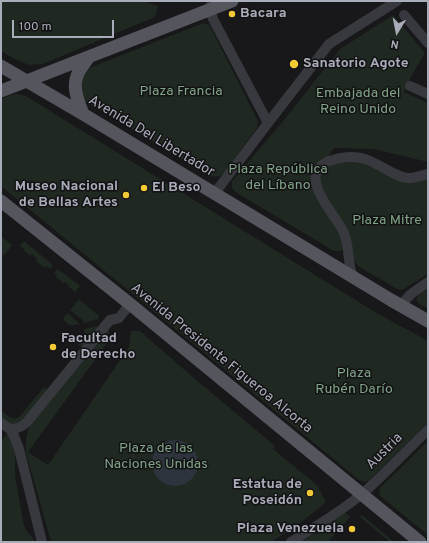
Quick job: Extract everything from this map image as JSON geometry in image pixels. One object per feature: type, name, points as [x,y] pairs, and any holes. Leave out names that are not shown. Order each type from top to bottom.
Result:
[{"type":"main road","points":[[1,91],[89,57],[211,5],[232,1]]},
{"type":"main road","points":[[83,114],[79,105],[76,80],[89,57]]},
{"type":"main road","name":"Avenida Del Libertador","points":[[1,66],[353,278],[428,321]]},
{"type":"main road","points":[[1,73],[1,84]]},
{"type":"main road","name":"Avenida Presidente Figueroa Alcorta","points":[[2,203],[130,304],[420,542]]},
{"type":"street","points":[[214,194],[329,44],[394,2]]},
{"type":"street","points":[[211,5],[213,19],[268,123]]},
{"type":"street","points":[[404,15],[428,43]]},
{"type":"street","points":[[410,86],[428,94]]},
{"type":"street","points":[[353,278],[349,265],[345,236],[315,183],[315,176],[318,169],[330,161],[344,157],[354,157],[366,159],[401,177],[410,178],[428,174]]},
{"type":"street","points":[[400,306],[411,294],[428,282]]},
{"type":"street","points":[[10,429],[21,427],[27,422],[110,320],[119,318],[130,304]]},
{"type":"street","points":[[20,455],[22,436],[27,422]]},
{"type":"street","points":[[1,423],[10,429],[16,442],[42,542]]},
{"type":"street","name":"Austria","points":[[291,542],[362,494],[428,430]]},
{"type":"green space","points":[[1,1],[143,1],[158,6],[155,17],[43,64],[29,65],[1,51]]},
{"type":"green space","name":"Embajada del Reino Unido","points":[[393,15],[425,53],[404,92],[428,103],[428,162],[373,149],[334,148],[328,157],[315,165],[310,182],[312,189],[343,242],[343,249],[341,251],[334,251],[234,191],[232,181],[284,120],[340,49]]},
{"type":"green space","name":"Plaza Francia","points":[[203,23],[209,25],[211,28],[258,122],[257,128],[223,174],[218,177],[208,175],[85,101],[81,93],[81,79],[89,68]]},
{"type":"green space","name":"Plaza Rubén Darío","points":[[17,94],[26,96],[375,312],[428,341],[428,423],[369,481],[364,482],[358,479],[1,186],[1,99]]},
{"type":"green space","name":"Plaza Mitre","points":[[360,162],[428,179],[428,274],[402,290],[397,289],[358,266],[354,260],[346,228],[319,184],[322,171],[335,164]]},
{"type":"green space","points":[[1,236],[12,245],[4,256],[1,254]]},
{"type":"green space","points":[[24,241],[53,265],[50,269],[46,266],[44,268],[36,261],[37,259],[32,254],[30,256],[23,250],[24,249],[20,246]]},
{"type":"green space","points":[[58,269],[80,286],[75,292],[68,286],[69,285],[65,282],[63,283],[56,277],[57,276],[54,273]]},
{"type":"green space","points":[[428,288],[428,308],[419,304],[416,298]]},
{"type":"green space","points":[[79,299],[99,316],[98,319],[84,323],[83,320],[70,310]]},
{"type":"green space","points":[[67,313],[79,324],[70,325],[67,323],[63,319]]},
{"type":"green space","points":[[97,326],[100,327],[82,347],[78,345],[85,337],[84,329]]},
{"type":"green space","name":"Plaza de las Naciones Unidas","points":[[109,327],[105,346],[28,452],[48,465],[129,347],[131,331],[140,331],[275,446],[273,449],[317,485],[326,502],[300,523],[271,542],[51,542],[26,453],[28,431],[32,419]]},
{"type":"green space","points":[[44,387],[49,392],[26,420],[12,426],[1,419],[1,410],[11,418],[19,417]]},
{"type":"green space","points":[[7,434],[15,445],[15,476],[23,521],[26,530],[36,542],[6,542],[1,540],[1,441]]},
{"type":"green space","points":[[428,441],[428,535],[380,496],[379,492],[380,488]]},
{"type":"green space","points":[[345,512],[350,517],[328,542],[302,542]]},
{"type":"green space","points":[[362,515],[394,542],[390,542],[360,517]]},
{"type":"shaded area","points":[[175,440],[188,444],[194,450],[198,463],[194,476],[188,482],[175,486],[162,482],[156,476],[152,463],[156,450],[162,444]]},
{"type":"place","name":"Bacara","points":[[232,14]]},
{"type":"place","name":"Sanatorio Agote","points":[[294,64]]},
{"type":"place","name":"El Beso","points":[[144,188]]},
{"type":"place","name":"Museo Nacional de Bellas Artes","points":[[126,195]]},
{"type":"place","name":"Facultad de Derecho","points":[[53,347]]},
{"type":"place","name":"Estatua de Poseidón","points":[[310,493]]},
{"type":"place","name":"Plaza Venezuela","points":[[352,529]]},
{"type":"park label","name":"Plaza República del Líbano","points":[[278,178]]}]
